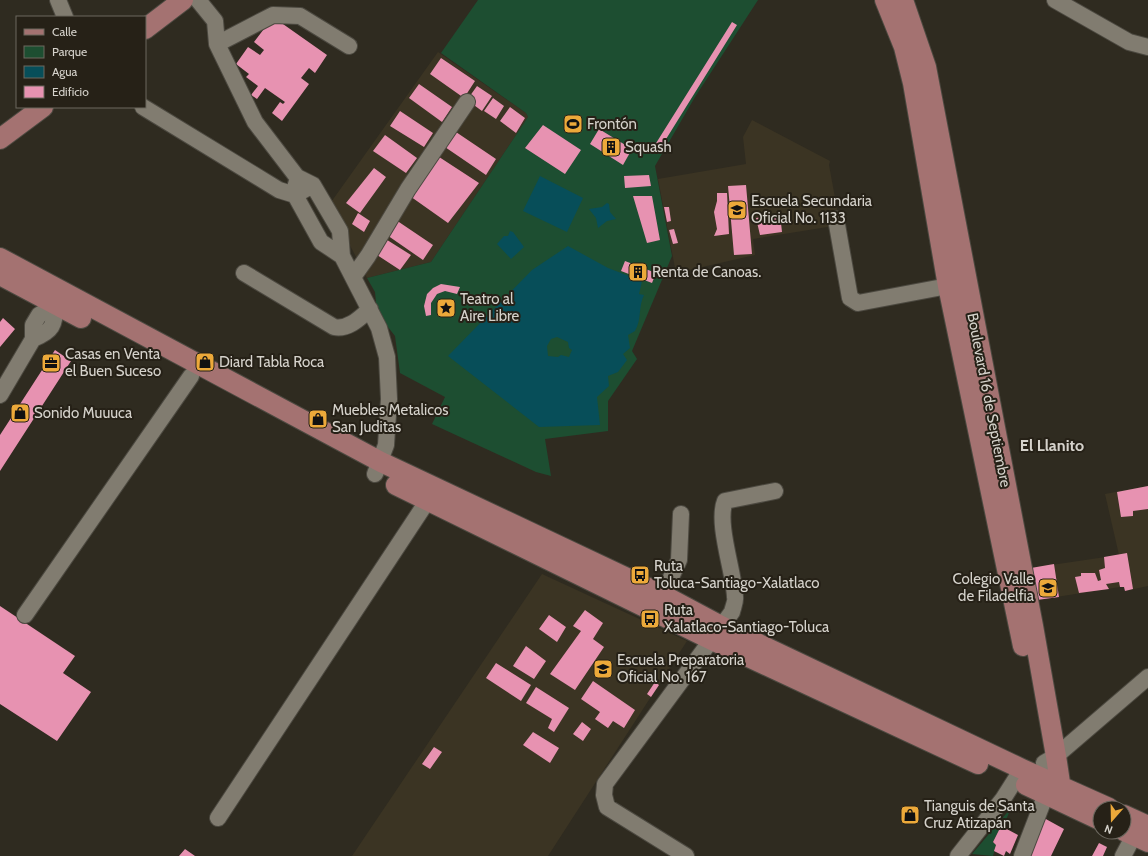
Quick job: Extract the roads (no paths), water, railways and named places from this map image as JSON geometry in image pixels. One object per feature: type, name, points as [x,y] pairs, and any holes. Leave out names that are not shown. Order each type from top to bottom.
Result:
[{"type":"main road","points":[[146,28],[183,0]]},
{"type":"main road","name":"Boulevard 16 de Septiembre","points":[[885,0],[904,47],[913,83],[948,286],[985,422]]},
{"type":"main road","name":"Boulevard 16 de Septiembre","points":[[903,0],[926,67],[985,422],[1031,651],[1052,780]]},
{"type":"main road","points":[[0,139],[42,108]]},
{"type":"main road","points":[[0,258],[378,468],[428,500],[1018,775],[1052,780],[1093,800]]},
{"type":"main road","points":[[0,275],[191,376],[378,468],[663,595],[716,633]]},
{"type":"main road","points":[[1052,780],[1092,813]]},
{"type":"street","points":[[58,0],[65,16]]},
{"type":"street","points":[[198,0],[215,21],[217,44],[255,122],[297,177],[313,186],[340,231],[342,256],[379,328],[387,357],[389,400],[386,445],[378,468]]},
{"type":"street","points":[[1056,0],[1129,42],[1148,47]]},
{"type":"street","points":[[217,44],[274,15],[300,16],[349,46]]},
{"type":"street","points":[[353,277],[368,256],[408,189],[467,102]]},
{"type":"street","points":[[145,108],[279,190],[295,195],[313,186]]},
{"type":"street","points":[[297,177],[295,195],[322,242],[342,256]]},
{"type":"street","points":[[836,219],[850,298],[858,303],[948,286]]},
{"type":"street","points":[[25,272],[44,290],[56,305]]},
{"type":"street","points":[[244,273],[334,327],[346,327],[370,309]]},
{"type":"street","points":[[2,386],[33,339],[33,325],[39,315],[56,305],[76,307],[102,314]]},
{"type":"street","points":[[25,615],[191,376]]},
{"type":"street","points":[[686,856],[607,807],[604,795],[605,784],[732,612],[736,598],[723,522],[722,508],[726,501],[775,491]]},
{"type":"street","points":[[218,818],[428,500]]},
{"type":"street","points":[[663,595],[679,560],[681,514]]},
{"type":"street","points":[[1022,856],[1052,780],[1148,677]]},
{"type":"street","points":[[958,856],[1018,775]]},
{"type":"street","points":[[1123,856],[1136,828]]},
{"type":"water","points":[[540,176],[583,198],[567,232],[523,211]]},
{"type":"water","points":[[607,203],[609,204],[610,212],[616,219],[607,221],[598,228],[596,218],[589,209],[602,207]]},
{"type":"water","points":[[510,231],[513,232],[524,247],[511,259],[497,244],[504,236],[508,236]]},
{"type":"water","points":[[568,246],[608,268],[642,281],[639,294],[644,295],[641,304],[639,322],[635,331],[628,335],[630,348],[623,354],[627,360],[618,372],[608,376],[609,386],[597,397],[600,425],[539,427],[448,356],[532,270]],"holes":[[[557,337],[568,342],[569,348],[572,350],[569,357],[561,355],[558,357],[548,356],[547,346],[551,339]]]},
{"type":"place","name":"Frontón","points":[[573,124]]},
{"type":"place","name":"Squash","points":[[611,147]]},
{"type":"place","name":"Escuela Secundaria Oficial No. 1133","points":[[737,210]]},
{"type":"place","name":"Renta de Canoas.","points":[[638,272]]},
{"type":"place","name":"Teatro al Aire Libre","points":[[446,308]]},
{"type":"place","name":"Diard Tabla Roca","points":[[205,362]]},
{"type":"place","name":"Casas en Venta el Buen Suceso","points":[[51,363]]},
{"type":"place","name":"Sonido Muuuca","points":[[20,413]]},
{"type":"place","name":"Muebles Metalicos San Juditas","points":[[318,419]]},
{"type":"place","name":"Ruta Toluca-Santiago-Xalatlaco","points":[[640,575]]},
{"type":"place","name":"Colegio Valle de Filadelfia","points":[[1048,588]]},
{"type":"place","name":"Ruta Xalatlaco-Santiago-Toluca","points":[[650,619]]},
{"type":"place","name":"Escuela Preparatoria Oficial No. 167","points":[[603,669]]},
{"type":"place","name":"Tianguis de Santa Cruz Atizapán","points":[[910,815]]},
{"type":"district","name":"El Llanito","points":[[1052,445]]}]
